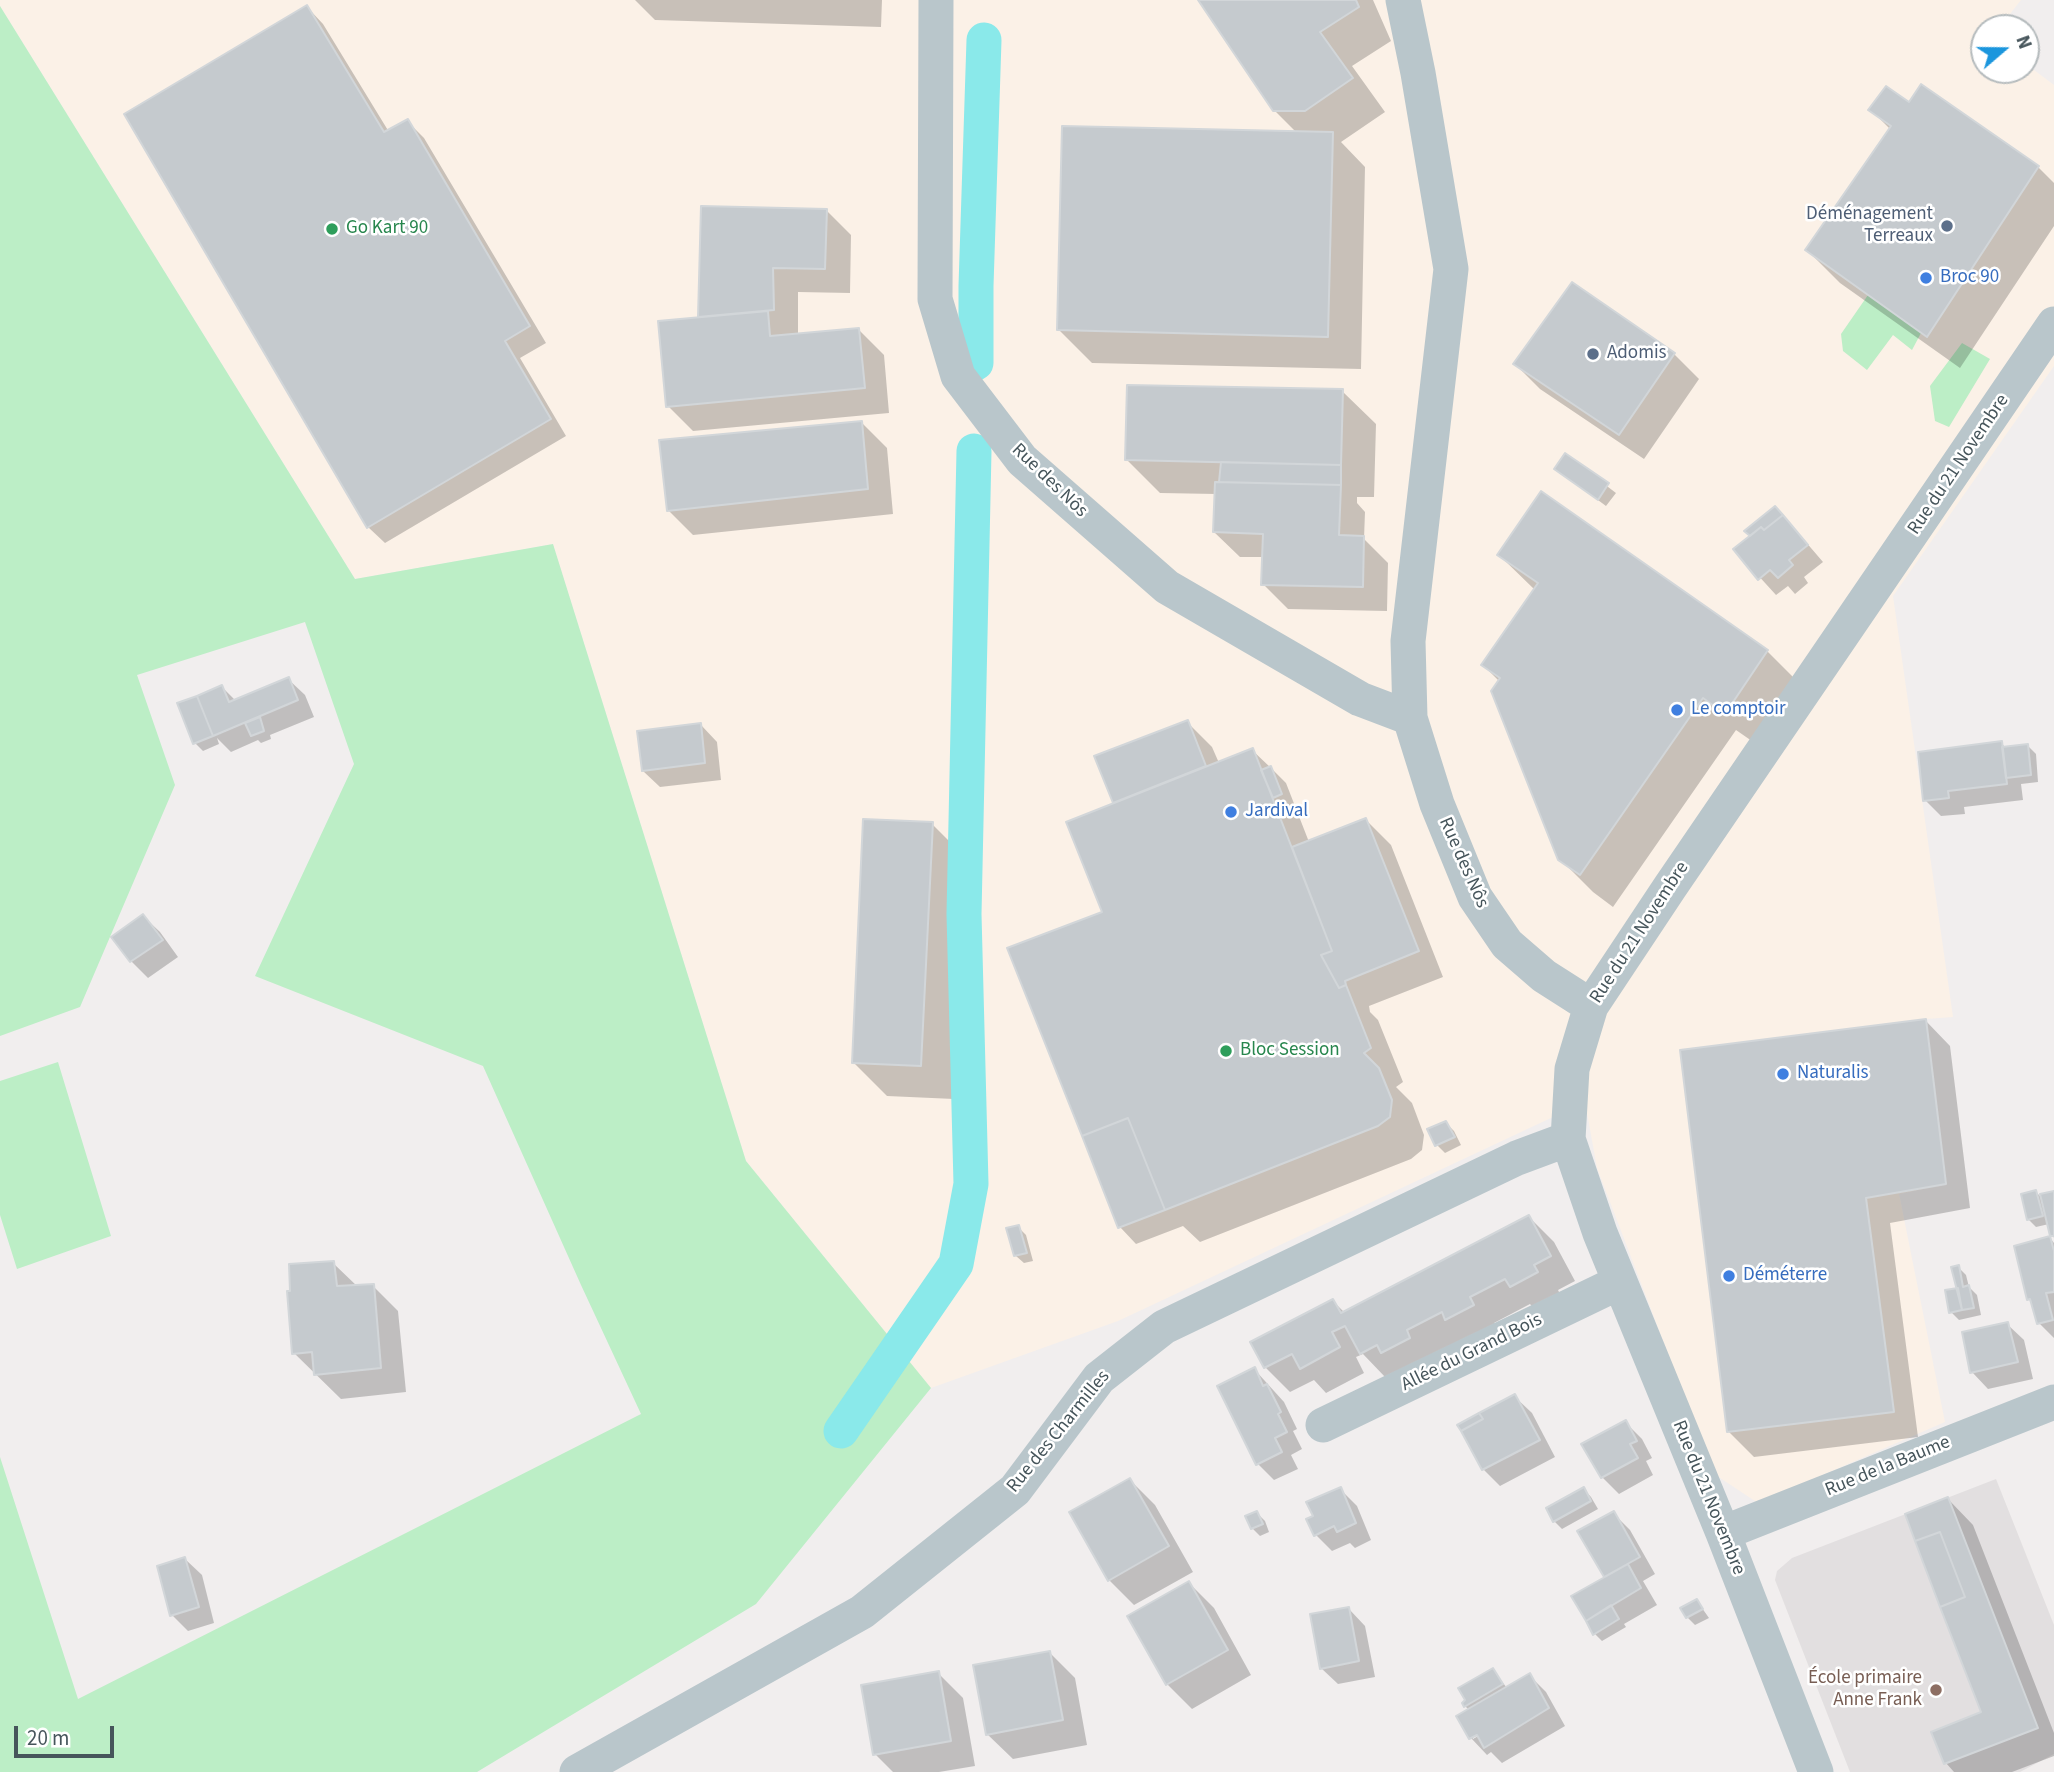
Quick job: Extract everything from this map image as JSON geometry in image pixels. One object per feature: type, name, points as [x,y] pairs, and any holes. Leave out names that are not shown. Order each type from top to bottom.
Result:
[{"type":"street","name":"Rue des Nôs","points":[[936,0],[935,299],[958,376],[1022,460],[1167,587],[1360,699],[1410,718]]},
{"type":"street","name":"Rue des Nôs","points":[[1403,0],[1451,269],[1408,641],[1410,718],[1437,804],[1475,897],[1507,944],[1545,976],[1591,1006]]},
{"type":"street","name":"Rue du 21 Novembre","points":[[1816,1772],[1723,1533],[1600,1233],[1568,1139],[1572,1069],[1591,1006],[2054,324]]},
{"type":"street","name":"Rue des Charmilles","points":[[576,1772],[862,1612],[1015,1490],[1099,1378],[1164,1327],[1517,1158],[1568,1139]]},
{"type":"street","name":"Allée du Grand Bois","points":[[1323,1424],[1620,1282]]},
{"type":"street","name":"Rue de la Baume","points":[[1723,1533],[2054,1402]]},
{"type":"shaded area","points":[[0,0],[2021,0],[2010,14],[1970,14],[1970,84],[2040,84],[2040,74],[2054,85],[2054,366],[1893,596],[1953,1017],[1926,1019],[1946,1184],[1899,1194],[1945,1422],[1758,1503],[1714,1474],[1597,1168],[1585,1102],[1118,1321],[931,1388],[746,1161],[553,544],[355,579],[0,6]]},
{"type":"shaded area","name":"École primaire Anne Frank","points":[[1996,1479],[2054,1625],[2054,1754],[2020,1772],[1850,1772],[1775,1580],[1777,1571],[1792,1558]]},
{"type":"green space","points":[[0,6],[355,579],[553,544],[746,1161],[931,1388],[756,1604],[477,1772],[0,1772],[0,1457],[78,1699],[641,1414],[483,1066],[255,976],[354,764],[305,622],[137,675],[175,785],[80,1007],[0,1036]]},
{"type":"green space","points":[[1868,295],[1921,333],[1912,350],[1893,335],[1867,370],[1843,351],[1841,334]]},
{"type":"green space","points":[[1962,343],[1990,359],[1949,427],[1935,421],[1930,386]]},
{"type":"green space","points":[[58,1062],[111,1236],[17,1269],[0,1215],[0,1081]]},
{"type":"building","points":[[1198,0],[1356,0],[1359,7],[1320,32],[1353,78],[1305,111],[1273,111]]},
{"type":"building","name":"Go Kart 90","points":[[307,5],[384,132],[408,119],[530,326],[505,341],[551,419],[367,528],[124,114]]},
{"type":"building","points":[[1921,84],[2039,166],[1927,337],[1805,250],[1891,126],[1868,110],[1886,86],[1909,102]]},
{"type":"building","points":[[1062,126],[1333,132],[1328,337],[1057,330]]},
{"type":"building","points":[[701,206],[827,209],[825,269],[773,268],[774,310],[698,317]]},
{"type":"building","points":[[1572,282],[1675,353],[1619,435],[1513,364]]},
{"type":"building","points":[[768,311],[770,336],[859,328],[865,388],[666,407],[658,321]]},
{"type":"building","points":[[1127,385],[1343,389],[1341,465],[1125,460]]},
{"type":"building","points":[[862,421],[868,489],[667,511],[659,440]]},
{"type":"building","points":[[1565,453],[1609,483],[1598,500],[1554,469]]},
{"type":"building","points":[[1221,462],[1341,465],[1341,485],[1219,482]]},
{"type":"building","points":[[1215,482],[1341,485],[1339,535],[1364,536],[1363,587],[1261,585],[1263,534],[1213,532]]},
{"type":"building","points":[[1541,491],[1768,650],[1725,714],[1703,698],[1580,875],[1558,860],[1491,691],[1500,678],[1481,665],[1538,583],[1497,555]]},
{"type":"building","points":[[1775,506],[1783,515],[1764,530],[1761,527],[1750,536],[1744,531]]},
{"type":"building","points":[[1783,515],[1808,545],[1789,560],[1793,565],[1778,578],[1770,570],[1758,580],[1733,549],[1761,527],[1764,530]]},
{"type":"building","points":[[289,677],[298,700],[213,736],[197,696],[222,685],[229,702]]},
{"type":"building","points":[[197,696],[213,736],[193,744],[177,703]]},
{"type":"building","points":[[260,717],[264,731],[251,736],[245,723]]},
{"type":"building","points":[[1188,720],[1206,766],[1113,803],[1094,756]]},
{"type":"building","points":[[701,723],[705,763],[642,771],[637,731]]},
{"type":"building","points":[[2002,741],[2007,784],[1948,791],[1949,798],[1923,801],[1918,752]]},
{"type":"building","points":[[2028,744],[2031,775],[2006,778],[2002,747]]},
{"type":"building","points":[[1253,748],[1332,951],[1321,955],[1339,988],[1346,985],[1371,1048],[1364,1053],[1379,1068],[1392,1100],[1390,1117],[1378,1126],[1165,1210],[1128,1118],[1082,1136],[1007,948],[1102,912],[1066,822]]},
{"type":"building","points":[[1271,766],[1282,794],[1273,798],[1261,770]]},
{"type":"building","points":[[1366,818],[1419,951],[1345,981],[1346,985],[1339,988],[1321,955],[1332,951],[1292,847]]},
{"type":"building","points":[[863,819],[933,822],[921,1066],[852,1063]]},
{"type":"building","points":[[143,914],[163,940],[130,962],[111,937]]},
{"type":"building","points":[[1926,1019],[1946,1184],[1866,1198],[1894,1412],[1727,1432],[1680,1050]]},
{"type":"building","points":[[1128,1118],[1165,1210],[1118,1228],[1082,1136]]},
{"type":"building","points":[[1446,1121],[1455,1137],[1435,1146],[1427,1129]]},
{"type":"building","points":[[2036,1190],[2043,1216],[2027,1220],[2021,1194]]},
{"type":"building","points":[[2054,1191],[2054,1236],[2050,1236],[2040,1194]]},
{"type":"building","points":[[1529,1215],[1551,1256],[1534,1265],[1538,1272],[1510,1287],[1505,1279],[1470,1297],[1474,1305],[1445,1320],[1442,1312],[1407,1330],[1410,1338],[1381,1353],[1377,1345],[1360,1354],[1345,1326],[1332,1332],[1340,1347],[1300,1369],[1292,1354],[1264,1368],[1250,1342],[1333,1299],[1341,1313]]},
{"type":"building","points":[[1019,1225],[1027,1253],[1014,1256],[1006,1228]]},
{"type":"building","points":[[2050,1236],[2054,1251],[2054,1292],[2046,1293],[2053,1320],[2037,1324],[2030,1299],[2027,1300],[2014,1246]]},
{"type":"building","points":[[334,1261],[337,1286],[374,1284],[381,1368],[314,1375],[312,1352],[292,1354],[287,1291],[290,1291],[289,1264]]},
{"type":"building","points":[[1959,1265],[1963,1287],[1969,1285],[1974,1308],[1962,1310],[1951,1267]]},
{"type":"building","points":[[1958,1288],[1962,1310],[1949,1313],[1945,1290]]},
{"type":"building","points":[[2008,1322],[2018,1362],[1970,1373],[1962,1332]]},
{"type":"building","points":[[1255,1367],[1263,1386],[1267,1384],[1281,1412],[1278,1414],[1287,1432],[1275,1438],[1282,1452],[1256,1465],[1217,1386]]},
{"type":"building","points":[[1515,1394],[1540,1440],[1482,1470],[1461,1431],[1483,1419],[1479,1413]]},
{"type":"building","points":[[1479,1413],[1483,1419],[1461,1431],[1457,1425]]},
{"type":"building","points":[[1626,1420],[1637,1441],[1630,1444],[1638,1458],[1601,1478],[1581,1444]]},
{"type":"building","points":[[1130,1478],[1169,1546],[1108,1581],[1069,1512]]},
{"type":"building","points":[[1341,1487],[1356,1523],[1337,1532],[1334,1526],[1314,1536],[1306,1519],[1313,1516],[1306,1502]]},
{"type":"building","points":[[1584,1487],[1591,1501],[1553,1522],[1546,1508]]},
{"type":"building","points":[[1948,1497],[2038,1728],[1944,1764],[1931,1732],[1981,1712],[1940,1607],[1965,1597],[1940,1532],[1915,1541],[1905,1514]]},
{"type":"building","points":[[1257,1511],[1263,1524],[1251,1529],[1245,1516]]},
{"type":"building","points":[[1614,1511],[1640,1557],[1604,1577],[1577,1531]]},
{"type":"building","points":[[1940,1532],[1965,1597],[1940,1607],[1915,1541]]},
{"type":"building","points":[[185,1557],[199,1607],[170,1616],[157,1566]]},
{"type":"building","points":[[1628,1564],[1641,1588],[1586,1621],[1571,1596]]},
{"type":"building","points":[[1189,1581],[1228,1650],[1166,1685],[1127,1616]]},
{"type":"building","points":[[1697,1599],[1703,1609],[1686,1618],[1680,1608]]},
{"type":"building","points":[[1611,1605],[1619,1619],[1593,1635],[1586,1621]]},
{"type":"building","points":[[1349,1607],[1359,1661],[1320,1669],[1310,1614]]},
{"type":"building","points":[[1050,1651],[1063,1720],[986,1735],[973,1665]]},
{"type":"building","points":[[1493,1668],[1503,1684],[1464,1707],[1462,1703],[1465,1700],[1458,1688]]},
{"type":"building","points":[[939,1671],[951,1741],[873,1755],[861,1685]]},
{"type":"building","points":[[1530,1673],[1549,1708],[1484,1748],[1477,1735],[1469,1739],[1456,1716]]},
{"type":"waterway","points":[[976,363],[984,40]]},
{"type":"waterway","points":[[841,1431],[956,1264],[971,1184],[964,914],[974,451]]},
{"type":"place","name":"Déménagement Terreaux","points":[[1947,226]]},
{"type":"place","name":"Go Kart 90","points":[[332,229]]},
{"type":"place","name":"Broc 90","points":[[1926,278]]},
{"type":"place","name":"Adomis","points":[[1593,354]]},
{"type":"place","name":"Le comptoir","points":[[1677,710]]},
{"type":"place","name":"Jardival","points":[[1231,812]]},
{"type":"place","name":"Bloc Session","points":[[1226,1051]]},
{"type":"place","name":"Naturalis","points":[[1783,1074]]},
{"type":"place","name":"Déméterre","points":[[1729,1276]]},
{"type":"place","name":"École primaire Anne Frank","points":[[1936,1690]]}]
